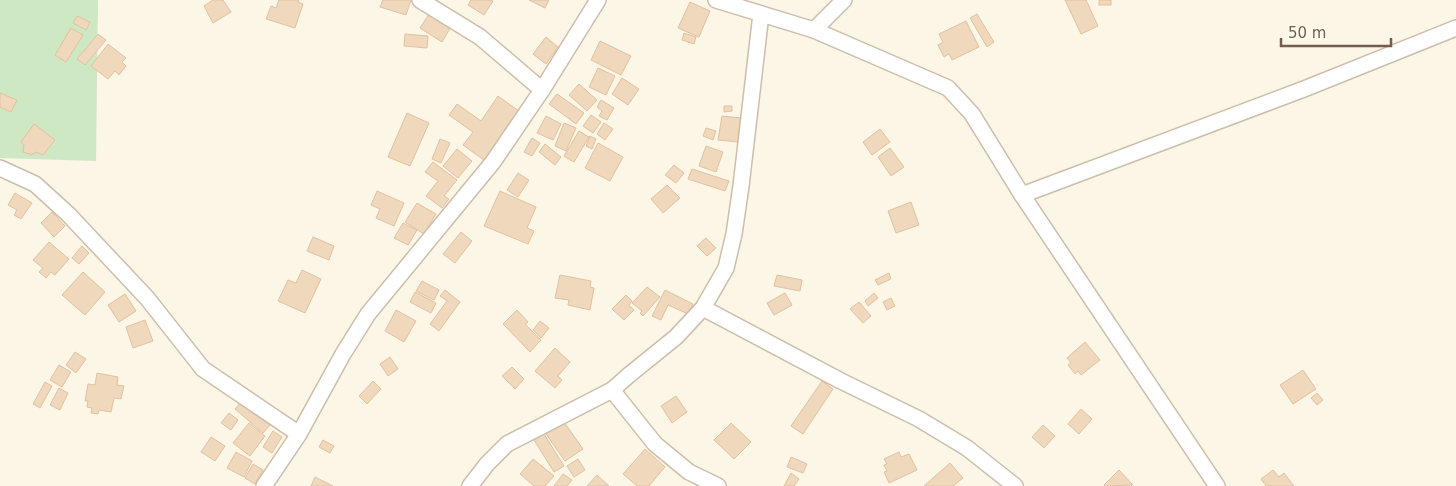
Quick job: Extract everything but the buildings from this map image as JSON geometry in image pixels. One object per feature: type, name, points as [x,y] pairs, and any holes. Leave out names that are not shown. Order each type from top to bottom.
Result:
[{"type":"street","points":[[420,0],[480,37],[542,90]]},
{"type":"street","points":[[264,486],[299,434],[368,314],[493,162],[542,90],[598,0]]},
{"type":"street","points":[[716,0],[814,30],[948,88],[972,114],[1022,195],[1217,486]]},
{"type":"street","points":[[814,30],[844,0]]},
{"type":"street","points":[[470,486],[487,464],[507,444],[612,390],[676,336],[703,308],[726,268],[734,234],[761,14]]},
{"type":"street","points":[[1022,195],[1278,99],[1456,28]]},
{"type":"street","points":[[0,168],[35,184],[68,214],[147,298],[203,369],[299,434]]},
{"type":"street","points":[[703,308],[841,381],[919,419],[967,448],[1015,486]]},
{"type":"street","points":[[612,390],[655,444],[689,472],[718,486]]},
{"type":"green space","points":[[0,0],[98,0],[96,161],[0,158]]}]
